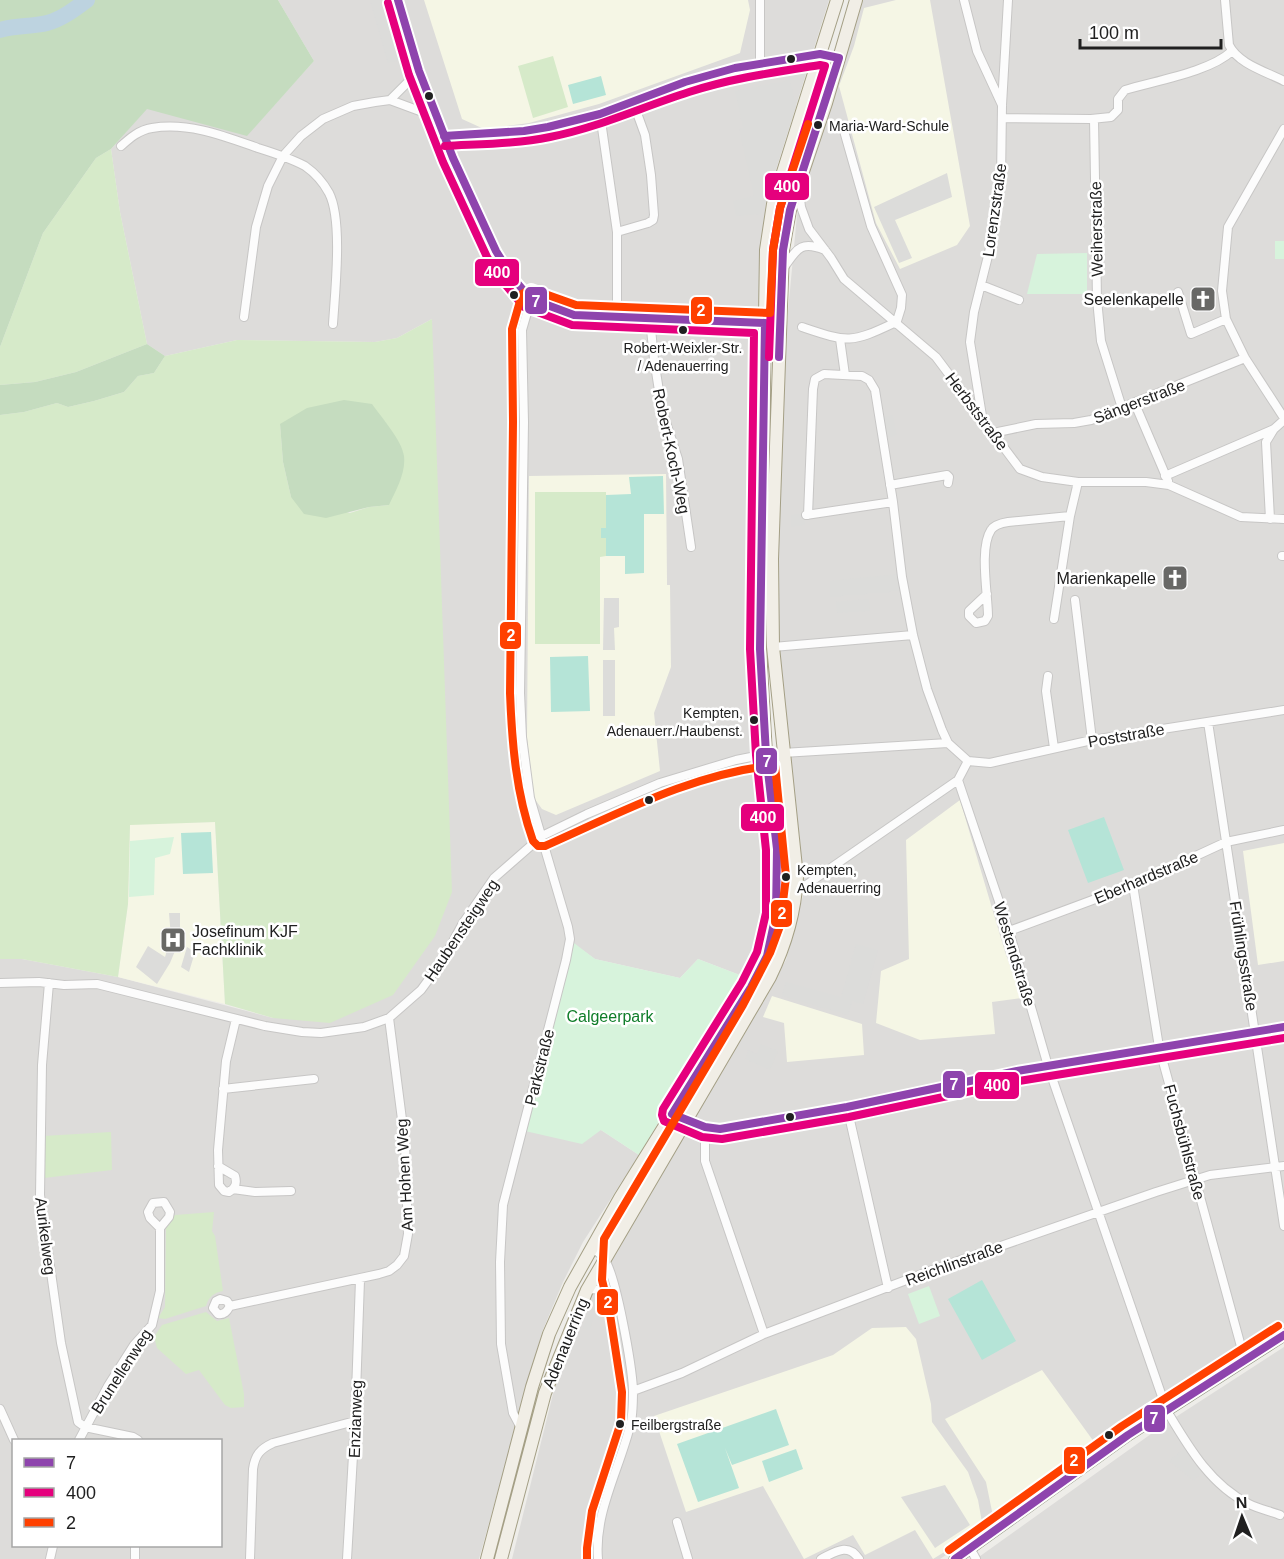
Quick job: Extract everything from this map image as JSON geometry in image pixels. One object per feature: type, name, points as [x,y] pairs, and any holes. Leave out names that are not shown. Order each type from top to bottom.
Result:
[{"type":"main road","name":"Adenauerring","points":[[487,1559],[520,1429],[549,1334],[570,1287],[620,1198],[751,987],[767,956],[776,914],[778,882],[777,849],[766,754],[760,649],[766,250],[773,204],[837,0]]},
{"type":"main road","name":"Adenauerring","points":[[501,1559],[533,1434],[561,1350],[587,1290],[770,977],[790,928],[796,892],[795,853],[773,647],[772,559],[783,250],[790,210],[856,0]]},
{"type":"street","points":[[398,0],[419,71],[444,136],[496,251],[512,277],[531,299],[574,315],[780,324]]},
{"type":"street","points":[[760,0],[760,64]]},
{"type":"street","points":[[964,0],[977,51],[1002,105]]},
{"type":"street","name":"Lorenzstraße","points":[[982,418],[970,342],[974,312],[992,240],[1001,181],[1002,105],[1008,0]]},
{"type":"street","points":[[1225,0],[1229,45],[1232,51],[1240,58],[1284,81]]},
{"type":"street","points":[[1003,118],[1094,119],[1111,117],[1118,110],[1118,99],[1125,90],[1223,60],[1232,51]]},
{"type":"street","points":[[444,136],[524,131],[600,114],[704,76],[820,54],[839,58]]},
{"type":"street","points":[[390,100],[419,71]]},
{"type":"street","points":[[244,317],[256,227],[268,186],[283,156],[301,136],[323,119],[353,106],[390,100],[436,117]]},
{"type":"street","points":[[616,232],[648,223],[654,215],[645,135],[633,102]]},
{"type":"street","points":[[600,114],[616,232],[617,318]]},
{"type":"street","name":"Weiherstraße","points":[[1094,119],[1097,299],[1101,341],[1122,408]]},
{"type":"street","points":[[121,146],[133,136],[150,128],[184,127],[215,134],[283,156],[305,166],[320,178],[331,196],[334,213],[337,277],[333,324]]},
{"type":"street","points":[[1269,519],[1266,442],[1284,419],[1245,358],[1226,319],[1222,291],[1228,228],[1284,129]]},
{"type":"street","points":[[802,327],[840,339],[868,336],[895,324],[901,308],[902,295],[871,226],[844,131]]},
{"type":"street","name":"Herbststraße","points":[[798,185],[801,207],[809,229],[844,279],[936,357],[1020,469],[1042,477],[1078,482],[1169,484]]},
{"type":"street","points":[[782,270],[798,248],[813,245],[825,250]]},
{"type":"street","points":[[981,285],[1019,300]]},
{"type":"street","points":[[1178,292],[1191,334],[1226,319]]},
{"type":"street","name":"Parkstraße","points":[[520,1429],[513,1413],[501,1344],[500,1274],[504,1205],[570,939],[530,798],[522,737],[520,693],[524,422],[522,330],[531,299]]},
{"type":"street","name":"Robert-Koch-Weg","points":[[650,319],[662,410],[678,459],[691,547]]},
{"type":"street","points":[[840,339],[845,375]]},
{"type":"street","name":"Sängerstraße","points":[[993,433],[1036,424],[1091,420],[1245,358]]},
{"type":"street","points":[[796,892],[958,780],[968,761],[948,743],[927,689],[913,635],[902,577],[890,485],[875,390],[869,380],[862,376],[824,374],[815,379],[807,515],[892,502]]},
{"type":"street","points":[[1135,404],[1169,484],[1241,517],[1284,519]]},
{"type":"street","points":[[1165,476],[1274,429]]},
{"type":"street","points":[[890,485],[947,475],[948,483]]},
{"type":"street","points":[[1054,619],[1070,516],[1078,482]]},
{"type":"street","points":[[987,594],[985,548],[991,530],[1008,522],[1070,516]]},
{"type":"street","points":[[1075,600],[1092,740]]},
{"type":"street","points":[[773,647],[913,635]]},
{"type":"street","points":[[1048,676],[1046,691],[1054,748]]},
{"type":"street","name":"Poststraße","points":[[968,761],[990,763],[1092,740],[1284,710]]},
{"type":"street","name":"Frühlingsstraße","points":[[1208,722],[1256,1032],[1280,1166],[1284,1226]]},
{"type":"street","name":"Haubensteigweg","points":[[0,983],[97,984],[265,1026],[321,1034],[364,1026],[389,1018],[421,990],[443,960],[463,923],[494,878],[542,836],[601,807],[660,783],[736,760],[766,754],[948,743]]},
{"type":"street","name":"Westendstraße","points":[[958,780],[1009,931],[1048,1066],[1167,1411],[1193,1455],[1222,1486],[1248,1504],[1280,1515]]},
{"type":"street","name":"Eberhardstraße","points":[[1009,931],[1133,885],[1226,842],[1284,830]]},
{"type":"street","name":"Fuchsbühlstraße","points":[[1133,885],[1159,1047],[1245,1361]]},
{"type":"street","name":"Aurikelweg","points":[[49,983],[42,1065],[40,1195],[61,1343],[78,1422],[85,1427]]},
{"type":"street","name":"Am Hohen Weg","points":[[230,1306],[360,1280],[389,1271],[404,1256],[406,1248],[405,1143],[389,1018]]},
{"type":"street","points":[[236,1019],[226,1061],[223,1089],[219,1185],[224,1191],[229,1192],[234,1189],[255,1192],[291,1191]]},
{"type":"street","points":[[672,1114],[705,1127],[720,1129],[847,1107],[1048,1066],[1284,1027]]},
{"type":"street","points":[[223,1089],[314,1078]]},
{"type":"street","points":[[847,1107],[888,1288]]},
{"type":"street","points":[[705,1127],[705,1161],[764,1334]]},
{"type":"street","points":[[218,1166],[235,1176],[234,1189]]},
{"type":"street","name":"Reichlinstraße","points":[[633,1390],[682,1374],[764,1334],[938,1268],[1099,1212],[1210,1175],[1280,1166]]},
{"type":"street","name":"Brunellenweg","points":[[79,1439],[108,1386],[134,1345],[152,1325],[160,1291],[160,1228]]},
{"type":"street","points":[[612,1278],[614,1242]]},
{"type":"street","points":[[592,1248],[604,1258],[619,1302],[633,1390],[631,1424],[602,1513],[597,1549],[598,1559]]},
{"type":"street","name":"Enzianweg","points":[[348,1559],[360,1280]]},
{"type":"street","points":[[587,1290],[600,1289],[619,1302]]},
{"type":"street","points":[[955,1559],[1128,1435],[1284,1335]]},
{"type":"street","points":[[0,1408],[14,1439]]},
{"type":"street","points":[[250,1559],[253,1469],[255,1457],[261,1449],[273,1443],[355,1421]]},
{"type":"street","points":[[85,1427],[136,1439]]},
{"type":"street","points":[[520,1429],[533,1434]]},
{"type":"street","points":[[676,1522],[688,1559]]},
{"type":"street","points":[[970,1548],[976,1559]]},
{"type":"street","points":[[821,1559],[842,1549],[854,1552],[858,1559]]},
{"type":"shaded area","points":[[278,0],[829,0],[766,202],[761,255],[758,566],[764,911],[745,977],[698,959],[680,978],[595,959],[574,944],[559,1002],[601,1130],[639,1155],[583,1242],[542,1332],[479,1559],[0,1559],[0,959],[22,959],[118,977],[273,1018],[432,319],[397,338],[375,342],[237,340],[165,356],[147,344],[120,212],[111,149],[147,108],[247,135],[314,61]]},
{"type":"shaded area","points":[[370,0],[387,0],[405,59],[388,63]]},
{"type":"shaded area","points":[[424,0],[748,0],[750,10],[740,53],[599,104],[529,123],[484,129],[462,119]]},
{"type":"shaded area","points":[[861,0],[1284,0],[1284,1323],[1153,1408],[1001,1518],[940,1559],[512,1559],[553,1394],[569,1344],[590,1296],[786,960],[804,892],[777,640],[775,558],[786,333],[797,215]]},
{"type":"shaded area","name":"Maria-Ward-Schule","points":[[896,0],[930,0],[970,226],[957,245],[900,269],[876,223],[839,86],[854,46],[864,8]]},
{"type":"shaded area","points":[[790,80],[796,106],[761,214],[736,216],[733,201],[754,196],[739,129],[743,128],[735,91]]},
{"type":"shaded area","points":[[947,173],[952,197],[895,220],[912,258],[899,263],[874,207]]},
{"type":"shaded area","points":[[893,415],[897,435],[886,438],[883,417]]},
{"type":"shaded area","points":[[666,474],[667,585],[670,585],[671,667],[654,713],[660,771],[556,815],[542,809],[534,798],[527,738],[529,476]]},
{"type":"shaded area","points":[[805,513],[805,525],[791,527],[791,515]]},
{"type":"shaded area","points":[[898,574],[901,591],[830,597],[830,581]]},
{"type":"shaded area","points":[[604,598],[619,598],[619,627],[614,628],[615,650],[603,650]]},
{"type":"shaded area","points":[[869,599],[870,611],[837,613],[836,602]]},
{"type":"shaded area","points":[[603,660],[615,660],[615,716],[603,716]]},
{"type":"shaded area","points":[[960,800],[1005,952],[1022,998],[992,1002],[995,1034],[920,1040],[876,1023],[881,971],[909,959],[906,840]]},
{"type":"shaded area","name":"Josefinum KJF Fachklinik","points":[[215,822],[225,1004],[118,977],[128,904],[130,824]]},
{"type":"shaded area","points":[[1284,843],[1284,961],[1258,965],[1243,851]]},
{"type":"shaded area","points":[[169,913],[180,913],[180,939],[170,963],[157,984],[136,967],[148,946],[165,957],[171,938]]},
{"type":"shaded area","points":[[856,944],[878,950],[863,1004],[852,1001],[848,1015],[782,996],[786,982],[841,997]]},
{"type":"shaded area","points":[[187,947],[195,952],[189,972],[181,967]]},
{"type":"shaded area","points":[[772,996],[862,1024],[864,1055],[787,1062],[784,1023],[763,1017]]},
{"type":"shaded area","points":[[761,1044],[778,1051],[770,1070],[745,1059],[748,1050],[757,1054]]},
{"type":"shaded area","points":[[593,1305],[597,1306],[590,1330],[583,1329]]},
{"type":"shaded area","points":[[906,1327],[916,1339],[931,1404],[932,1422],[968,1472],[978,1500],[983,1528],[933,1559],[915,1530],[865,1555],[853,1535],[804,1559],[763,1486],[686,1512],[654,1416],[833,1355],[872,1328]]},
{"type":"shaded area","points":[[1284,1347],[1284,1559],[976,1559],[1165,1424]]},
{"type":"shaded area","points":[[1042,1370],[1097,1446],[994,1521],[986,1482],[945,1419]]},
{"type":"shaded area","points":[[1187,1446],[1205,1468],[1194,1481],[1169,1461]]},
{"type":"shaded area","points":[[945,1485],[970,1525],[935,1548],[901,1497]]},
{"type":"green space","points":[[0,0],[278,0],[314,61],[247,136],[147,109],[111,149],[96,158],[43,233],[0,347]]},
{"type":"green space","points":[[553,56],[568,107],[533,118],[518,66]]},
{"type":"green space","points":[[601,76],[606,95],[573,104],[568,85]]},
{"type":"green space","points":[[111,149],[120,212],[147,344],[76,372],[35,382],[0,385],[0,347],[43,233],[96,158]]},
{"type":"green space","points":[[1275,241],[1284,241],[1284,259],[1275,259]]},
{"type":"green space","points":[[1087,253],[1087,294],[1027,294],[1037,254]]},
{"type":"green space","points":[[432,319],[452,892],[435,936],[393,995],[330,1023],[273,1018],[225,1004],[215,822],[130,825],[128,904],[118,977],[22,959],[0,959],[0,415],[24,412],[57,403],[68,407],[124,392],[138,376],[154,373],[165,356],[237,340],[375,342],[397,338]],"holes":[[[280,424],[389,505],[369,507],[350,513],[291,497],[283,462]]]},
{"type":"green space","points":[[147,344],[165,356],[154,373],[138,376],[124,392],[68,407],[57,403],[24,412],[0,415],[0,385],[35,382],[76,372]]},
{"type":"green space","points":[[344,400],[372,404],[391,429],[404,456],[400,481],[389,505],[369,507],[326,518],[304,514],[291,497],[283,462],[280,424],[307,408]]},
{"type":"green space","points":[[663,476],[664,514],[644,514],[644,573],[625,574],[625,556],[606,556],[606,538],[601,538],[601,528],[606,528],[606,495],[631,494],[629,477]]},
{"type":"green space","points":[[535,492],[606,492],[606,528],[601,538],[606,538],[606,556],[600,557],[600,644],[535,644]]},
{"type":"green space","points":[[588,656],[590,711],[551,712],[550,657]]},
{"type":"green space","points":[[1104,817],[1124,870],[1088,883],[1068,830]]},
{"type":"green space","points":[[211,832],[213,873],[183,874],[181,833]]},
{"type":"green space","points":[[174,837],[170,854],[155,858],[154,895],[129,897],[130,841]]},
{"type":"green space","name":"Calgeerpark","points":[[574,943],[595,959],[680,978],[698,959],[745,977],[639,1155],[601,1130],[582,1144],[525,1131]]},
{"type":"green space","points":[[111,1132],[112,1170],[44,1178],[43,1136]]},
{"type":"green space","points":[[214,1212],[212,1231],[215,1236],[223,1291],[212,1296],[206,1306],[165,1319],[158,1318],[165,1307],[166,1227],[175,1215]]},
{"type":"green space","points":[[982,1280],[1016,1341],[982,1360],[948,1299]]},
{"type":"green space","points":[[929,1286],[940,1316],[919,1324],[908,1294]]},
{"type":"green space","points":[[206,1312],[217,1321],[229,1318],[244,1394],[244,1407],[231,1408],[225,1405],[199,1370],[186,1374],[157,1348],[154,1337],[162,1325]]},
{"type":"green space","points":[[776,1409],[789,1445],[732,1465],[725,1448],[739,1488],[698,1502],[677,1444]]},
{"type":"green space","points":[[796,1449],[803,1469],[769,1482],[762,1461]]},
{"type":"waterway","points":[[0,30],[53,21],[87,0]]},
{"type":"transit line","name":"7","points":[[398,0],[419,71],[453,158],[496,251],[512,277],[531,299],[574,315],[765,323],[760,649],[766,754],[777,849],[776,914],[767,956],[751,987],[672,1114],[705,1127],[720,1129],[847,1107],[1017,1071],[1284,1027]]},
{"type":"transit line","name":"400","points":[[388,3],[409,75],[443,162],[487,257],[504,283],[524,307],[572,325],[754,333],[750,649],[756,755],[766,850],[766,913],[757,952],[742,982],[663,1109],[664,1121],[702,1137],[722,1139],[849,1117],[1019,1081],[1284,1038]]},
{"type":"transit line","name":"7","points":[[444,136],[524,131],[548,127],[600,114],[685,82],[735,68],[820,54],[839,58],[790,210],[783,250],[779,357]]},
{"type":"transit line","name":"400","points":[[445,146],[550,137],[586,128],[721,83],[787,70],[825,66],[780,208],[773,250],[769,357]]},
{"type":"transit line","name":"2","points":[[587,1559],[592,1511],[621,1422],[622,1392],[609,1308],[602,1280],[604,1239],[743,1005],[770,953],[780,926],[786,877],[775,765],[744,770],[685,786],[657,796],[545,846],[538,846],[533,841],[516,768],[510,693],[512,329],[522,294],[531,289],[576,305],[770,313],[773,250],[780,208],[808,124]]},
{"type":"transit line","name":"2","points":[[949,1550],[1122,1426],[1278,1326]]},
{"type":"transit line","name":"7","points":[[955,1559],[1128,1435],[1284,1335]]},
{"type":"place","name":"Maria-Ward-Schule","points":[[818,125]]},
{"type":"place","name":"Seelenkapelle","points":[[1203,299]]},
{"type":"place","name":"Robert-Weixler-Str. / Adenauerring","points":[[683,330]]},
{"type":"place","name":"Marienkapelle","points":[[1175,578]]},
{"type":"place","name":"Kempten, Adenauerr./Haubenst.","points":[[754,720]]},
{"type":"place","name":"Kempten, Adenauerring","points":[[786,877]]},
{"type":"place","name":"Josefinum KJF Fachklinik","points":[[173,940]]},
{"type":"place","name":"Feilbergstraße","points":[[620,1424]]}]
